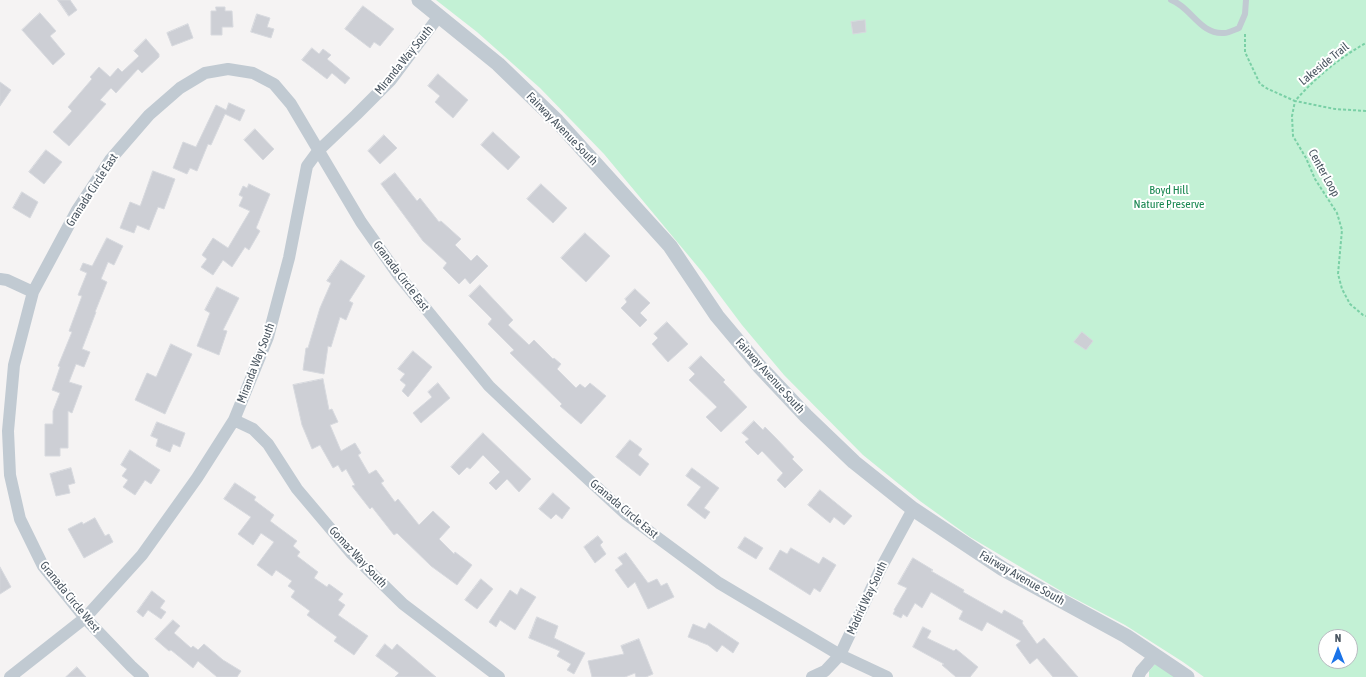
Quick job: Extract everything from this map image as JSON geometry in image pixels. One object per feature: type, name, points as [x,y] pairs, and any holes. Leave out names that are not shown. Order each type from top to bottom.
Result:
[{"type":"street","name":"Fairway Avenue South","points":[[419,0],[498,64],[558,121],[670,246],[717,316],[759,366],[806,416],[854,462],[913,509],[1003,569],[1126,636],[1187,677]]},
{"type":"street","name":"Miranda Way South","points":[[10,677],[86,618],[142,555],[198,478],[234,420],[268,336],[289,258],[307,166],[318,150],[391,80],[439,16]]},
{"type":"street","name":"Granada Circle East","points":[[33,292],[77,210],[110,160],[149,115],[180,88],[205,73],[228,70],[252,73],[274,84],[291,104],[361,222],[395,270],[433,319],[489,386],[627,515],[718,582],[840,655]]},
{"type":"street","points":[[0,279],[7,280],[33,292]]},
{"type":"street","name":"Granada Circle West","points":[[33,292],[14,366],[8,431],[10,476],[20,519],[43,566],[86,618],[143,677]]},
{"type":"street","name":"Gomaz Way South","points":[[234,420],[253,429],[268,444],[298,489],[351,553],[398,599],[499,677]]},
{"type":"street","name":"Madrid Way South","points":[[812,677],[824,671],[840,655],[881,568],[913,509]]},
{"type":"street","points":[[840,655],[887,677]]},
{"type":"street","points":[[1138,677],[1155,655]]},
{"type":"lane","points":[[1171,0],[1175,1],[1192,14],[1203,27],[1215,33],[1225,33],[1239,28],[1245,14],[1246,0]]},
{"type":"path","points":[[1245,14],[1245,52],[1260,84],[1295,101],[1336,109],[1366,111]]},
{"type":"path","name":"Lakeside Trail","points":[[1295,101],[1322,73],[1352,51],[1366,43]]},
{"type":"path","name":"Center Loop","points":[[1295,101],[1292,116],[1293,136],[1306,158],[1315,179],[1336,213],[1342,230],[1338,274],[1342,290],[1350,304],[1366,316]]},
{"type":"green space","name":"Boyd Hill Nature Preserve","points":[[436,0],[1366,0],[1366,677],[1204,677],[1125,625],[1066,594],[970,537],[920,501],[863,455],[784,375],[742,325],[703,273],[604,154],[540,88],[477,32]]},
{"type":"green space","points":[[1156,663],[1177,677],[1149,677],[1149,671]]},
{"type":"building","points":[[58,0],[70,0],[77,10],[69,16]]},
{"type":"building","points":[[363,6],[394,29],[380,46],[374,42],[370,48],[345,29]]},
{"type":"building","points":[[216,7],[225,7],[225,11],[232,11],[233,27],[222,27],[222,35],[211,35],[211,11],[216,11]]},
{"type":"building","points":[[40,13],[56,31],[50,36],[65,54],[53,65],[22,30]]},
{"type":"building","points":[[257,14],[270,18],[267,27],[274,29],[271,38],[251,32]]},
{"type":"building","points":[[865,20],[866,32],[853,34],[851,22]]},
{"type":"building","points":[[188,24],[193,38],[172,46],[167,33]]},
{"type":"building","points":[[146,39],[159,54],[159,57],[142,73],[138,69],[116,93],[111,88],[100,100],[106,104],[69,146],[53,132],[72,111],[68,107],[92,79],[90,77],[99,67],[110,77],[118,68],[122,72],[139,56],[134,51]]},
{"type":"building","points":[[312,48],[319,54],[323,49],[331,55],[327,59],[350,78],[345,84],[332,73],[327,79],[302,60]]},
{"type":"building","points":[[438,74],[468,100],[453,118],[435,102],[440,96],[428,86]]},
{"type":"building","points":[[0,82],[11,90],[0,106]]},
{"type":"building","points":[[229,103],[245,110],[240,121],[225,114],[211,145],[208,144],[197,171],[190,168],[187,174],[173,168],[183,142],[196,147],[216,105],[226,110]]},
{"type":"building","points":[[255,129],[274,149],[263,160],[244,140]]},
{"type":"building","points":[[493,132],[520,157],[508,170],[481,145]]},
{"type":"building","points":[[384,135],[397,148],[380,164],[368,151]]},
{"type":"building","points":[[46,150],[62,162],[44,184],[29,172]]},
{"type":"building","points":[[153,171],[175,179],[164,209],[158,207],[149,230],[137,225],[134,233],[120,228],[130,202],[140,206]]},
{"type":"building","points":[[395,173],[417,201],[420,198],[439,222],[441,221],[461,239],[455,245],[471,261],[477,255],[488,266],[470,284],[465,278],[459,284],[443,268],[447,263],[423,241],[381,184]]},
{"type":"building","points":[[249,184],[270,194],[256,228],[260,231],[249,250],[245,247],[232,267],[223,260],[213,275],[201,267],[207,259],[202,255],[213,238],[228,248],[250,211],[239,206],[243,197],[239,195],[243,186],[247,188]]},
{"type":"building","points":[[541,184],[567,208],[553,223],[527,199]]},
{"type":"building","points":[[22,192],[38,202],[30,218],[13,208]]},
{"type":"building","points":[[585,233],[610,256],[586,282],[561,258]]},
{"type":"building","points":[[107,238],[123,246],[114,265],[108,262],[101,279],[107,282],[82,349],[90,352],[84,367],[76,364],[69,382],[82,386],[72,413],[68,411],[68,448],[60,448],[60,456],[45,456],[45,424],[53,424],[53,411],[60,393],[52,390],[60,367],[58,366],[72,332],[69,331],[82,296],[78,295],[87,273],[80,270],[83,263],[92,266]]},
{"type":"building","points":[[341,260],[365,276],[349,301],[353,303],[346,320],[340,317],[331,347],[328,346],[324,374],[303,370],[306,348],[308,348],[320,308],[331,283],[327,281]]},
{"type":"building","points":[[480,285],[513,320],[508,325],[529,345],[534,340],[553,359],[554,358],[561,364],[557,369],[576,388],[580,384],[585,388],[590,383],[606,396],[581,424],[560,406],[562,404],[510,353],[514,350],[488,324],[492,319],[469,296]]},
{"type":"building","points":[[217,287],[239,298],[223,330],[227,331],[219,355],[197,346],[210,313],[205,310]]},
{"type":"building","points":[[635,289],[650,303],[640,313],[647,320],[640,327],[621,308],[627,302],[625,299]]},
{"type":"building","points":[[667,322],[688,344],[668,362],[652,344],[658,338],[654,334]]},
{"type":"building","points":[[1082,332],[1093,341],[1086,350],[1074,342]]},
{"type":"building","points":[[171,344],[192,354],[165,414],[135,400],[147,373],[156,377]]},
{"type":"building","points":[[413,351],[432,367],[408,397],[402,391],[406,385],[400,380],[405,374],[398,369]]},
{"type":"building","points":[[701,356],[725,380],[723,382],[747,407],[721,432],[706,417],[717,407],[689,380],[695,374],[689,368]]},
{"type":"building","points":[[323,379],[329,410],[332,409],[338,422],[330,425],[341,451],[355,443],[361,453],[358,455],[369,474],[376,470],[384,481],[381,483],[395,502],[398,499],[419,525],[433,511],[450,527],[439,539],[454,554],[455,552],[472,565],[457,585],[431,566],[397,533],[394,535],[372,507],[370,509],[352,486],[355,485],[346,469],[342,472],[338,465],[333,468],[320,445],[312,449],[302,425],[293,385]]},
{"type":"building","points":[[438,383],[450,398],[421,423],[413,413],[432,397],[428,392]]},
{"type":"building","points":[[754,421],[763,430],[765,427],[775,437],[794,457],[792,459],[803,470],[785,488],[777,480],[783,473],[762,451],[758,455],[745,442],[749,439],[742,433]]},
{"type":"building","points":[[157,422],[185,433],[180,447],[173,444],[170,452],[156,446],[158,439],[151,436]]},
{"type":"building","points":[[483,433],[531,479],[519,492],[507,479],[496,490],[489,483],[500,472],[483,455],[470,469],[467,467],[459,475],[451,467]]},
{"type":"building","points":[[630,440],[642,449],[638,455],[649,464],[640,476],[616,457]]},
{"type":"building","points":[[130,450],[160,470],[151,484],[145,480],[135,495],[123,487],[128,480],[122,476],[127,469],[121,465]]},
{"type":"building","points":[[71,468],[75,483],[68,485],[70,493],[56,496],[50,474]]},
{"type":"building","points":[[692,468],[719,488],[704,508],[710,512],[705,519],[687,505],[701,487],[686,476]]},
{"type":"building","points":[[235,483],[256,497],[254,500],[274,515],[270,521],[297,541],[293,546],[300,552],[297,556],[318,572],[314,578],[327,587],[329,584],[343,594],[338,600],[345,605],[338,615],[368,636],[354,655],[334,641],[337,637],[307,615],[310,611],[291,597],[295,591],[288,586],[292,581],[276,570],[272,576],[257,565],[274,542],[261,533],[253,545],[238,534],[251,517],[224,499]]},
{"type":"building","points":[[820,490],[852,516],[844,525],[834,517],[830,523],[808,505]]},
{"type":"building","points":[[553,493],[570,508],[562,519],[556,514],[551,519],[539,509]]},
{"type":"building","points":[[95,518],[105,536],[109,534],[113,542],[84,558],[68,529],[82,522],[83,524]]},
{"type":"building","points":[[598,536],[603,542],[600,545],[606,554],[595,563],[584,547]]},
{"type":"building","points":[[745,537],[763,548],[756,559],[738,548]]},
{"type":"building","points":[[791,548],[819,564],[823,557],[836,565],[820,592],[814,588],[810,595],[769,569],[780,550],[787,554]]},
{"type":"building","points":[[626,553],[648,583],[657,579],[661,586],[667,583],[674,597],[648,609],[635,582],[628,588],[615,570],[623,564],[618,558]]},
{"type":"building","points":[[913,558],[933,570],[931,571],[964,590],[963,592],[1002,614],[1004,610],[1023,621],[1022,623],[1037,644],[1044,638],[1078,677],[1053,677],[1037,658],[1030,664],[1016,645],[1021,641],[987,622],[982,631],[959,619],[963,611],[931,592],[922,608],[915,603],[907,617],[903,614],[901,618],[893,614],[907,588],[898,584]]},
{"type":"building","points":[[0,567],[11,587],[0,594]]},
{"type":"building","points":[[481,579],[493,589],[477,609],[465,600]]},
{"type":"building","points":[[521,588],[536,597],[515,630],[500,620],[496,627],[489,622],[510,590],[517,595]]},
{"type":"building","points":[[152,591],[165,601],[160,608],[166,612],[161,619],[148,610],[143,617],[137,612]]},
{"type":"building","points":[[537,617],[558,626],[554,638],[585,653],[574,674],[567,670],[571,664],[557,656],[560,651],[529,638]]},
{"type":"building","points":[[173,620],[180,626],[174,633],[191,648],[193,646],[198,650],[204,644],[223,660],[241,671],[237,677],[217,677],[198,661],[193,668],[155,639]]},
{"type":"building","points":[[709,623],[739,643],[733,653],[722,645],[717,652],[708,645],[688,637],[693,624],[705,629]]},
{"type":"building","points":[[923,627],[931,631],[927,638],[954,651],[956,649],[978,667],[970,677],[956,677],[942,665],[944,664],[913,647]]},
{"type":"building","points":[[639,639],[653,674],[646,677],[636,677],[635,673],[625,677],[592,677],[588,661],[624,654],[621,646]]},
{"type":"building","points":[[385,644],[392,650],[397,644],[436,677],[395,677],[399,673],[376,656]]},
{"type":"building","points":[[77,667],[86,677],[66,677]]}]
